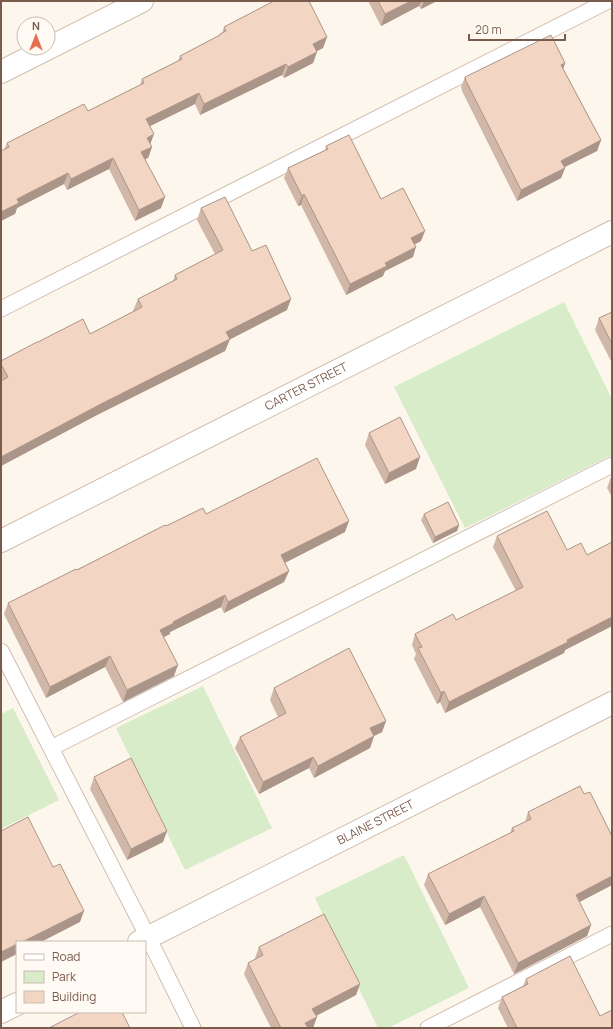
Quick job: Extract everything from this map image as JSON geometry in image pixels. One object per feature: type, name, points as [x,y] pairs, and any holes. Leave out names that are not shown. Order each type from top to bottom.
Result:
[{"type":"street","points":[[1,72],[142,1]]},
{"type":"street","name":"CARTER STREET","points":[[1,541],[612,232]]},
{"type":"street","name":"BLAINE STREET","points":[[144,940],[612,703]]},
{"type":"street","points":[[1,1012],[16,1004]]},
{"type":"lane","points":[[1,309],[608,1]]},
{"type":"lane","points":[[51,748],[612,465]]},
{"type":"lane","points":[[1,651],[51,748],[144,940]]},
{"type":"lane","points":[[428,1028],[612,934]]},
{"type":"lane","points":[[146,944],[194,1028]]},
{"type":"green space","points":[[564,302],[612,399],[612,455],[465,528],[394,387]]},
{"type":"green space","points":[[203,686],[272,828],[185,870],[116,728]]},
{"type":"green space","points":[[13,708],[59,800],[1,829],[1,714]]},
{"type":"green space","points":[[404,855],[469,988],[388,1028],[378,1028],[315,898]]},
{"type":"building","points":[[274,1],[309,1],[327,37],[313,44],[317,52],[288,67],[286,64],[204,104],[199,93],[146,119],[154,134],[147,138],[152,147],[141,152],[165,197],[139,210],[113,158],[71,179],[68,173],[17,199],[19,203],[1,212],[1,151],[9,147],[7,143],[84,104],[88,111],[144,83],[142,79],[182,59],[180,56],[226,31],[224,27]]},
{"type":"building","points":[[378,1],[411,1],[385,14]]},
{"type":"building","points":[[551,35],[565,63],[561,65],[601,140],[561,161],[565,168],[521,190],[465,77]]},
{"type":"building","points":[[349,135],[381,199],[403,188],[425,231],[411,238],[416,247],[385,263],[387,266],[350,284],[304,194],[302,196],[288,168],[328,149],[326,146]]},
{"type":"building","points":[[225,197],[252,251],[266,245],[291,299],[226,332],[230,339],[101,404],[1,457],[1,381],[8,377],[1,364],[1,361],[83,319],[90,334],[142,307],[138,299],[177,279],[175,275],[223,250],[201,208]]},
{"type":"building","points":[[612,312],[612,344],[599,318]]},
{"type":"building","points":[[400,417],[420,457],[389,473],[369,433]]},
{"type":"building","points":[[317,458],[349,521],[281,555],[289,571],[228,602],[225,595],[160,630],[178,665],[127,690],[110,656],[50,687],[8,603],[165,525],[166,526],[203,508],[206,514]]},
{"type":"building","points":[[448,502],[459,525],[435,537],[424,514]]},
{"type":"building","points":[[547,511],[567,550],[581,543],[587,555],[612,542],[612,617],[567,640],[568,642],[449,702],[444,691],[441,693],[418,648],[422,647],[415,634],[453,614],[456,620],[523,587],[497,536]]},
{"type":"building","points":[[349,648],[386,721],[370,728],[374,736],[318,766],[313,757],[263,782],[240,737],[286,713],[274,688]]},
{"type":"building","points":[[131,758],[167,831],[131,849],[94,777]]},
{"type":"building","points":[[580,786],[584,794],[590,792],[612,836],[612,876],[576,895],[591,925],[518,963],[484,896],[449,914],[428,874],[514,831],[512,828],[531,819],[528,812]]},
{"type":"building","points":[[28,817],[53,867],[60,864],[84,911],[24,941],[16,941],[16,944],[1,952],[1,831]]},
{"type":"building","points":[[324,914],[360,984],[312,1009],[317,1017],[305,1023],[308,1028],[281,1028],[248,963],[263,955],[259,947]]},
{"type":"building","points":[[570,956],[600,1016],[612,1010],[612,1028],[517,1028],[502,997],[528,984],[526,979]]},
{"type":"building","points":[[78,1013],[122,1013],[130,1028],[49,1028]]}]
